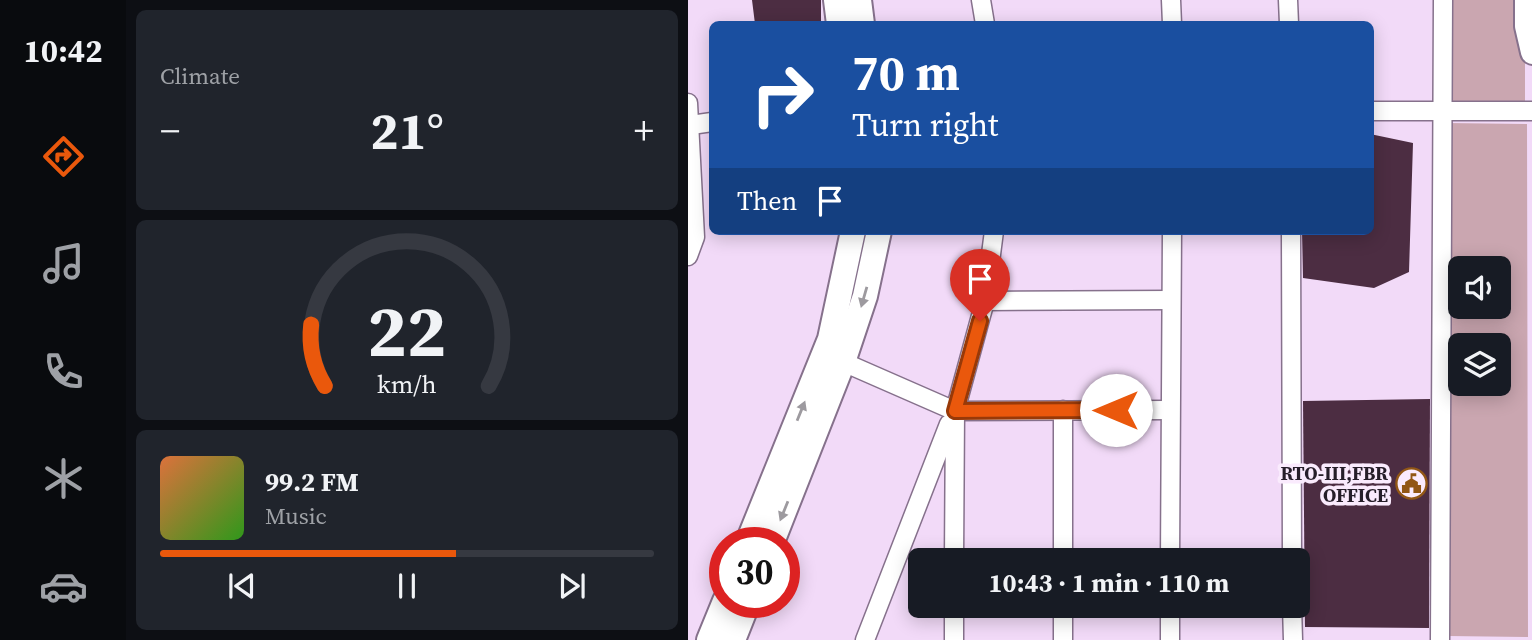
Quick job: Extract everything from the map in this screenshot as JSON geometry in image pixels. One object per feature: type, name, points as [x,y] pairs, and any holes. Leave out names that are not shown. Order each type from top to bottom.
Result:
[{"type":"street","points":[[837,0],[839,21]]},
{"type":"street","points":[[859,0],[862,21]]},
{"type":"street","points":[[981,0],[984,21]]},
{"type":"street","points":[[1171,0],[1172,21]]},
{"type":"street","points":[[1288,0],[1289,21]]},
{"type":"street","points":[[1440,640],[1443,0]]},
{"type":"street","points":[[1527,0],[1527,26],[1532,52]]},
{"type":"street","points":[[688,103],[695,237],[688,256]]},
{"type":"street","points":[[1374,111],[1532,111]]},
{"type":"street","points":[[691,125],[709,122]]},
{"type":"street","points":[[754,527],[830,339],[853,235]]},
{"type":"street","points":[[778,527],[843,362],[865,296],[878,235]]},
{"type":"street","points":[[865,640],[955,411],[985,301],[993,235]]},
{"type":"street","points":[[1170,548],[1172,235]]},
{"type":"street","points":[[1291,235],[1292,548]]},
{"type":"street","points":[[985,301],[1171,300]]},
{"type":"street","points":[[843,362],[955,411],[1169,410]]},
{"type":"street","points":[[1063,410],[1063,548]]},
{"type":"street","points":[[954,548],[955,411]]},
{"type":"street","points":[[723,635],[736,618]]},
{"type":"street","points":[[953,640],[954,618]]},
{"type":"street","points":[[1063,618],[1063,640]]},
{"type":"street","points":[[1170,618],[1170,640]]},
{"type":"street","points":[[1292,618],[1293,640]]},
{"type":"shaded area","points":[[1449,0],[1525,0],[1525,105],[1449,105]]},
{"type":"shaded area","points":[[1447,123],[1527,124],[1528,637],[1448,636]]},
{"type":"building","points":[[752,0],[821,0],[821,21],[755,21]]},
{"type":"building","points":[[1374,135],[1413,143],[1409,272],[1374,288],[1303,278],[1302,235],[1374,235]]},
{"type":"building","points":[[1430,399],[1429,628],[1305,627],[1305,618],[1310,618],[1310,548],[1304,548],[1303,401]]},
{"type":"place","name":"RTO-III,FBR OFFICE","points":[[1411,484]]},
{"type":"route","points":[[980,321],[955,411],[1116,410]]}]
